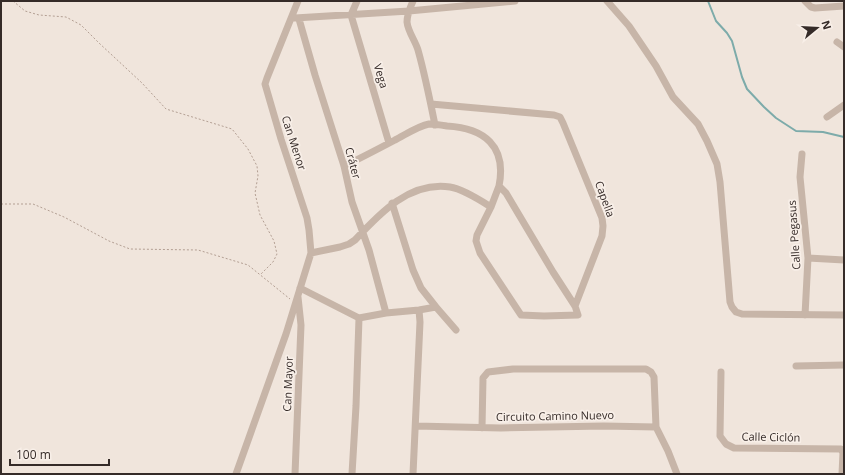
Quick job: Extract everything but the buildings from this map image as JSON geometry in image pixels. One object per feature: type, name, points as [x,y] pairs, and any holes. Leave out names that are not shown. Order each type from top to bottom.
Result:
[{"type":"street","name":"Can Menor","points":[[298,1],[265,84],[307,218],[309,230],[310,253],[299,292]]},
{"type":"street","points":[[351,15],[357,1]]},
{"type":"street","points":[[413,1],[407,20],[408,28],[417,48],[426,79],[435,125]]},
{"type":"street","points":[[291,18],[299,19],[409,11],[463,3],[515,1]]},
{"type":"street","points":[[607,1],[629,26],[647,52],[673,97],[698,124],[707,140],[713,155],[720,182],[727,272],[732,307],[736,312],[742,314],[844,315]]},
{"type":"street","points":[[805,1],[811,7],[815,8],[844,6]]},
{"type":"street","name":"Vega","points":[[351,15],[389,143]]},
{"type":"street","name":"Cráter","points":[[299,19],[315,76],[344,166],[352,202],[369,250],[386,312]]},
{"type":"street","points":[[837,42],[844,47]]},
{"type":"street","name":"Capella","points":[[431,104],[554,115],[560,118],[602,218],[603,226],[602,236],[575,306],[578,315],[525,316],[518,312],[477,246],[477,235],[491,207]]},
{"type":"street","points":[[827,117],[844,104]]},
{"type":"street","points":[[310,253],[349,244],[355,240],[392,203],[407,194],[430,186],[451,187],[474,196],[491,207],[501,178],[499,156],[495,148],[482,135],[454,126],[428,124],[344,166]]},
{"type":"street","name":"Calle Pegasus","points":[[802,154],[800,177],[808,258],[805,315]]},
{"type":"street","points":[[499,186],[506,193],[575,306]]},
{"type":"street","points":[[392,203],[413,270],[421,288],[456,330]]},
{"type":"street","points":[[808,258],[844,260]]},
{"type":"street","points":[[236,474],[284,340],[294,303],[299,292],[359,318],[386,312],[419,310],[436,307]]},
{"type":"street","name":"Can Mayor","points":[[295,474],[301,325],[299,292]]},
{"type":"street","points":[[413,474],[420,322],[419,310]]},
{"type":"street","points":[[352,474],[359,318]]},
{"type":"street","points":[[796,366],[844,365]]},
{"type":"street","name":"Circuito Camino Nuevo","points":[[513,369],[646,369],[654,377],[656,427],[482,428],[483,378],[488,372],[513,369]]},
{"type":"street","name":"Calle Ciclón","points":[[721,372],[720,436],[726,444],[734,448],[841,450],[842,474]]},
{"type":"street","points":[[416,426],[482,428]]},
{"type":"street","points":[[656,427],[668,451],[676,474]]},
{"type":"path","points":[[13,1],[26,11],[39,15],[66,17],[81,25],[142,83],[166,109],[232,129],[248,148],[258,166],[255,193],[260,214],[274,240],[277,254],[273,262],[260,275]]},
{"type":"path","points":[[1,204],[33,204],[64,217],[109,241],[130,249],[198,250],[248,266],[294,303]]},
{"type":"waterway","points":[[708,1],[716,21],[732,41],[747,89],[764,107],[776,118],[796,131],[823,132],[844,137]]}]
